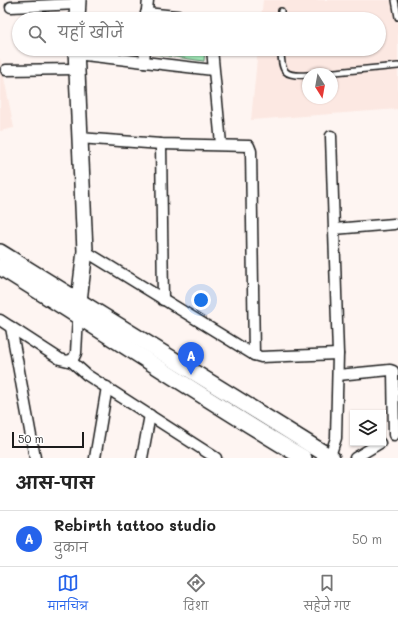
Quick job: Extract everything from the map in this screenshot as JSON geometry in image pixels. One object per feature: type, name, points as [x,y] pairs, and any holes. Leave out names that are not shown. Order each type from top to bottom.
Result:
[{"type":"street","points":[[146,12],[148,0]]},
{"type":"street","points":[[11,7],[78,8]]},
{"type":"street","points":[[71,361],[76,354],[78,300],[85,251],[76,56]]},
{"type":"street","points":[[107,56],[213,70]]},
{"type":"street","points":[[144,56],[144,62]]},
{"type":"street","points":[[212,56],[221,144]]},
{"type":"street","points":[[6,70],[76,69]]},
{"type":"street","points":[[0,252],[331,457],[336,438],[338,354],[331,136]]},
{"type":"street","points":[[79,138],[162,144],[221,144],[248,146],[250,148],[254,355]]},
{"type":"street","points":[[162,144],[163,300]]},
{"type":"street","points":[[334,229],[394,224]]},
{"type":"street","points":[[85,251],[254,355],[261,357],[338,354]]},
{"type":"street","points":[[0,267],[210,402],[304,458]]},
{"type":"street","points":[[0,320],[60,359],[71,361],[87,375],[216,458]]},
{"type":"street","points":[[11,327],[35,458]]},
{"type":"street","points":[[338,375],[390,370],[393,371],[396,434],[386,439]]},
{"type":"street","points":[[95,458],[107,388]]},
{"type":"street","points":[[142,458],[150,415]]},
{"type":"street","points":[[355,458],[375,446]]},
{"type":"lane","points":[[395,0],[398,17]]},
{"type":"lane","points":[[282,56],[283,69],[286,73],[292,76],[302,75]]},
{"type":"lane","points":[[338,72],[398,66]]},
{"type":"shaded area","points":[[263,0],[398,0],[398,109],[251,120],[257,56],[386,56],[386,12],[262,12]]},
{"type":"shaded area","points":[[0,58],[14,128],[0,131]]},
{"type":"green space","points":[[168,56],[204,56],[204,61]]},
{"type":"place","name":"Rebirth tattoo studio","points":[[191,375]]}]
